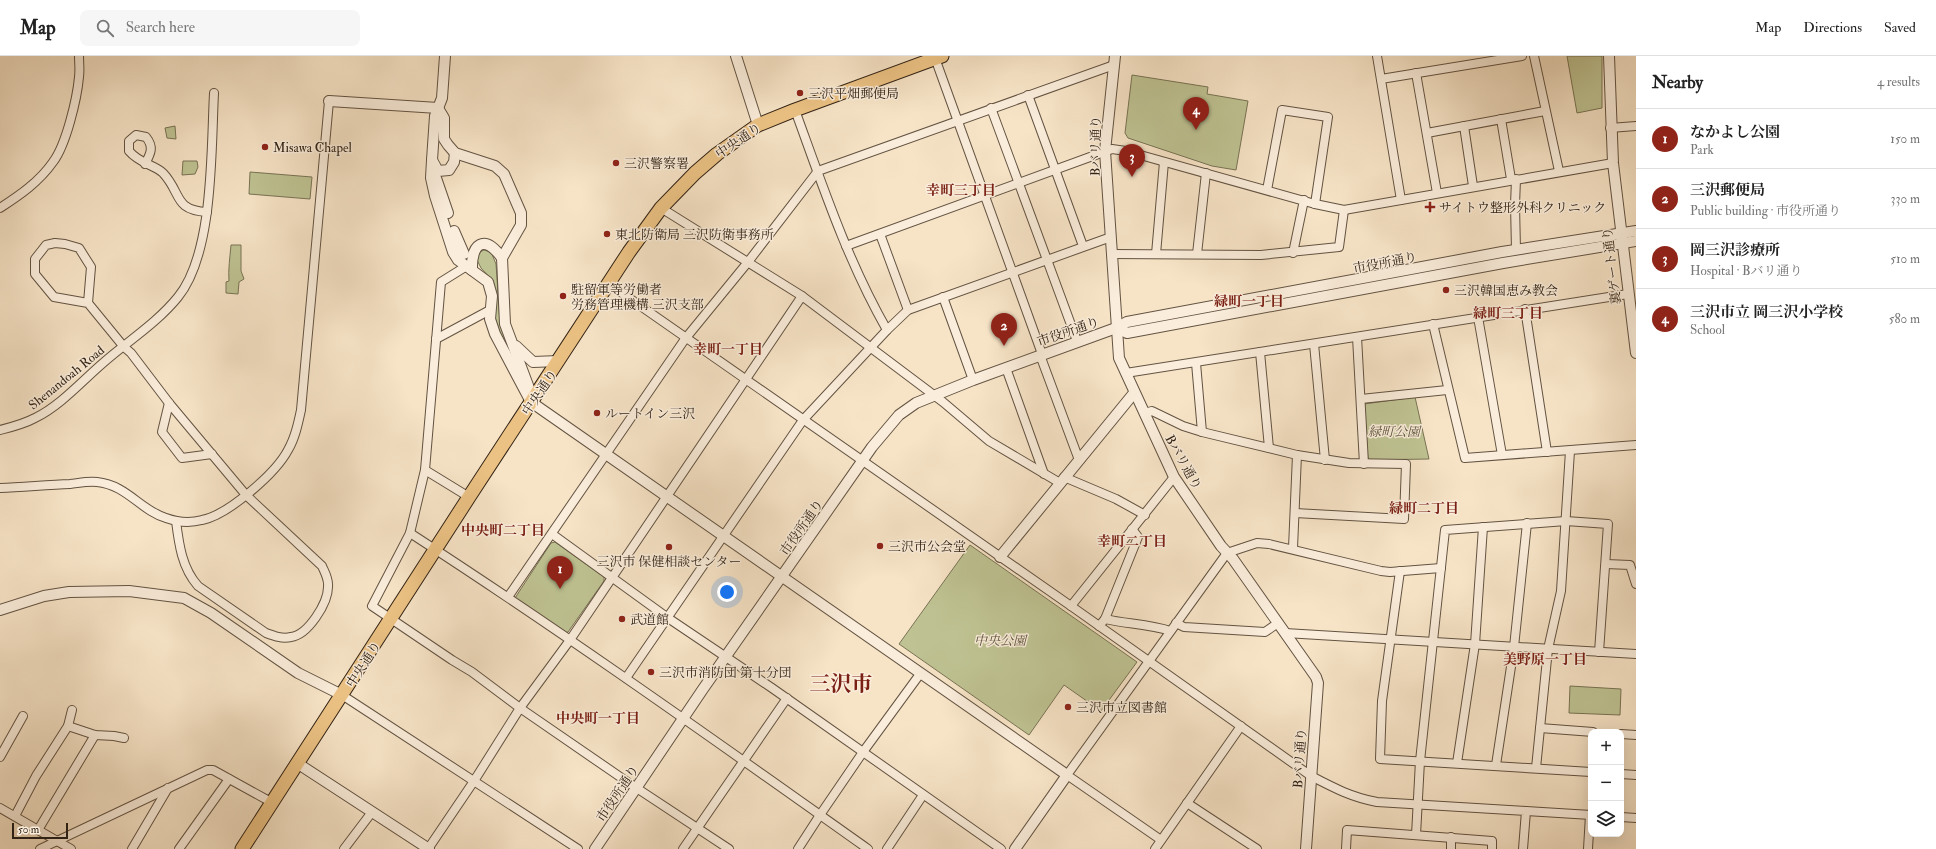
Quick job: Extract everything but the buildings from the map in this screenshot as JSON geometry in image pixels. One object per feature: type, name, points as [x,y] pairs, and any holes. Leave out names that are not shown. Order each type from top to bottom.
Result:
[{"type":"main road","name":"中央通り","points":[[242,849],[531,402],[661,208],[695,173],[717,154],[758,125],[939,57]]},
{"type":"street","points":[[0,208],[22,194],[36,182],[54,161],[68,128],[79,78],[79,56]]},
{"type":"street","points":[[446,56],[442,98],[435,116],[431,178],[435,196],[453,252],[458,260],[468,269],[488,282],[492,296],[490,319],[495,334],[531,402],[920,674],[1161,840]]},
{"type":"street","points":[[736,56],[758,125]]},
{"type":"street","points":[[1377,56],[1402,200]]},
{"type":"street","points":[[1381,79],[1522,56]]},
{"type":"street","points":[[1534,56],[1559,171]]},
{"type":"street","name":"裏ゲート通り","points":[[1609,56],[1610,128],[1613,163],[1628,294],[1633,311],[1636,353]]},
{"type":"street","points":[[939,57],[958,120],[1079,460]]},
{"type":"street","points":[[508,597],[685,339],[748,262],[818,171],[1028,95],[1115,60]]},
{"type":"street","name":"Bバリ通り","points":[[1115,60],[1105,151],[1119,358],[1174,477],[1316,677],[1318,683],[1306,849]]},
{"type":"street","points":[[1416,73],[1437,193]]},
{"type":"street","name":"Shenandoah Road","points":[[0,430],[35,418],[54,406],[162,315],[187,283],[200,249],[207,212],[214,93]]},
{"type":"street","points":[[1028,95],[1083,246]]},
{"type":"street","points":[[0,488],[96,482],[121,489],[150,510],[165,518],[176,521],[203,520],[232,505],[263,482],[279,465],[289,450],[297,428],[302,402],[329,101],[438,108]]},
{"type":"street","points":[[438,108],[444,118],[444,139],[455,154],[495,166],[504,174],[517,202],[521,213],[522,225],[502,258]]},
{"type":"street","points":[[991,108],[1077,341]]},
{"type":"street","points":[[795,110],[846,246],[866,291],[887,330]]},
{"type":"street","points":[[1267,190],[1282,110],[1328,117],[1315,204]]},
{"type":"street","points":[[1427,133],[1545,110]]},
{"type":"street","points":[[1501,119],[1514,179],[1516,250]]},
{"type":"street","points":[[1464,126],[1473,186]]},
{"type":"street","points":[[1610,128],[1636,126]]},
{"type":"street","points":[[846,246],[1112,149],[1126,151],[1315,204],[1344,210],[1473,186],[1613,163]]},
{"type":"street","points":[[433,164],[438,171],[449,170],[454,162],[455,154]]},
{"type":"street","points":[[1156,254],[1164,162]]},
{"type":"street","points":[[145,164],[163,172],[185,208],[194,212],[207,212]]},
{"type":"street","points":[[433,164],[458,243],[464,254]]},
{"type":"street","points":[[1197,254],[1206,173]]},
{"type":"street","points":[[1293,253],[1304,200]]},
{"type":"street","points":[[661,208],[802,296],[933,395],[989,440],[1044,474],[1116,499],[1145,515]]},
{"type":"street","points":[[1112,254],[1261,255],[1293,253],[1338,247],[1344,210]]},
{"type":"street","name":"市役所通り","points":[[595,849],[683,719],[862,461],[899,414],[916,403],[933,395],[1041,354],[1116,328],[1127,322],[1516,250],[1620,232],[1636,231]]},
{"type":"street","points":[[880,234],[908,310]]},
{"type":"street","points":[[626,678],[803,420],[887,330],[908,310],[1111,237]]},
{"type":"street","name":"市役所通り","points":[[1116,328],[1127,332],[1510,261],[1636,241]]},
{"type":"street","points":[[88,303],[91,267],[79,248],[55,243],[46,245],[35,259],[35,274],[54,297],[88,303],[124,347],[131,353],[169,403],[246,495],[322,566],[327,575],[328,592],[310,626],[301,633],[291,637],[278,637],[266,633],[198,586],[189,576],[184,565],[176,521]]},
{"type":"street","points":[[531,402],[528,383],[505,324],[502,258],[495,248],[487,245],[479,245],[474,250],[468,269],[441,282],[425,470],[410,533],[372,606],[391,620],[472,672],[520,708],[637,788],[730,849]]},
{"type":"street","points":[[609,284],[685,339],[1071,606],[1311,776],[1340,792],[1378,802],[1588,815]]},
{"type":"street","points":[[1126,373],[1628,294]]},
{"type":"street","points":[[297,763],[429,849],[520,708],[570,640],[802,296]]},
{"type":"street","points":[[943,297],[972,380]]},
{"type":"street","points":[[1525,309],[1547,452]]},
{"type":"street","points":[[436,339],[490,310]]},
{"type":"street","points":[[1478,317],[1502,455]]},
{"type":"street","points":[[1433,324],[1447,390],[1465,458],[1636,446]]},
{"type":"street","points":[[1357,336],[1364,464]]},
{"type":"street","points":[[511,340],[527,358],[533,362],[559,361]]},
{"type":"street","points":[[1314,344],[1325,460]]},
{"type":"street","points":[[1260,352],[1269,448]]},
{"type":"street","points":[[1196,363],[1202,432]]},
{"type":"street","points":[[1006,368],[1044,474]]},
{"type":"street","points":[[1361,400],[1447,390]]},
{"type":"street","points":[[1000,557],[1134,393]]},
{"type":"street","points":[[169,403],[162,432],[182,458],[212,454]]},
{"type":"street","points":[[1144,412],[1152,411],[1183,426],[1202,432],[1297,455],[1325,460],[1364,464],[1406,464],[1404,519],[1295,513]]},
{"type":"street","points":[[1536,768],[1548,649],[1561,591],[1570,451]]},
{"type":"street","points":[[1293,548],[1297,455]]},
{"type":"street","points":[[425,470],[469,497]]},
{"type":"street","points":[[1071,606],[1174,477]]},
{"type":"street","points":[[1416,835],[1420,760],[1445,530],[1566,521],[1608,524],[1599,652]]},
{"type":"street","points":[[1496,765],[1514,647],[1527,523]]},
{"type":"street","points":[[1457,763],[1475,644],[1483,526]]},
{"type":"street","points":[[1099,626],[1105,619],[1138,537],[1132,529]]},
{"type":"street","points":[[410,533],[508,597],[683,719],[745,760],[868,849]]},
{"type":"street","points":[[552,534],[613,576],[668,618],[787,698],[1001,849]]},
{"type":"street","points":[[1015,849],[1170,631],[1228,553],[1258,543],[1293,548],[1380,571],[1441,568]]},
{"type":"street","points":[[1606,564],[1630,565],[1636,584]]},
{"type":"street","points":[[1400,571],[1382,701],[1380,758],[1588,772]]},
{"type":"street","points":[[0,610],[44,596],[69,592],[129,591],[184,598],[211,613],[298,673],[342,695],[578,849]]},
{"type":"street","points":[[1105,619],[1124,624],[1160,627],[1170,631]]},
{"type":"street","points":[[1176,623],[1184,627],[1265,632],[1278,623]]},
{"type":"street","points":[[1285,633],[1636,654]]},
{"type":"street","points":[[798,849],[863,752],[920,674]]},
{"type":"street","points":[[684,849],[787,698]]},
{"type":"street","points":[[15,816],[36,776],[68,726],[72,710]]},
{"type":"street","points":[[0,757],[23,716]]},
{"type":"street","points":[[68,726],[95,735],[124,738]]},
{"type":"street","points":[[1155,849],[1240,726]]},
{"type":"street","points":[[1540,728],[1588,732]]},
{"type":"street","points":[[1624,734],[1636,735]]},
{"type":"street","points":[[38,830],[95,735]]},
{"type":"street","points":[[40,849],[207,770],[213,770],[271,802]]},
{"type":"street","points":[[1624,774],[1636,775]]},
{"type":"street","points":[[179,849],[229,779]]},
{"type":"street","points":[[132,849],[168,788]]},
{"type":"street","points":[[887,849],[923,795]]},
{"type":"street","points":[[1187,803],[1257,849]]},
{"type":"street","points":[[0,808],[71,849]]},
{"type":"street","points":[[1523,849],[1526,811]]},
{"type":"street","points":[[344,849],[372,812]]},
{"type":"street","points":[[1624,817],[1636,818]]},
{"type":"street","points":[[1346,849],[1347,830],[1492,841],[1492,849]]},
{"type":"street","points":[[1588,849],[1589,837]]},
{"type":"street","points":[[1451,838],[1451,849]]},
{"type":"green space","points":[[1567,56],[1602,56],[1602,108],[1577,113]]},
{"type":"green space","points":[[1132,75],[1208,87],[1207,94],[1248,101],[1236,170],[1212,166],[1128,138],[1125,133]]},
{"type":"green space","points":[[175,126],[176,139],[167,138],[165,128]]},
{"type":"green space","points":[[183,161],[197,161],[198,167],[195,174],[182,175]]},
{"type":"green space","points":[[250,172],[312,177],[310,199],[249,194]]},
{"type":"green space","points":[[231,245],[241,245],[241,271],[244,279],[239,282],[238,294],[226,293],[226,282],[229,281]]},
{"type":"green space","points":[[484,250],[491,252],[496,264],[500,323],[523,375],[494,323],[493,281],[481,268],[476,258],[478,253]]},
{"type":"green space","name":"緑町公園","points":[[1415,397],[1429,459],[1368,460],[1364,404]]},
{"type":"green space","points":[[555,542],[604,577],[604,581],[568,632],[565,633],[515,598],[551,543]]},
{"type":"green space","name":"中央公園","points":[[970,545],[1137,662],[1101,711],[1064,685],[1029,735],[899,644]]},
{"type":"green space","points":[[1570,686],[1621,689],[1620,715],[1569,713]]},
{"type":"place","name":"三沢平畑郵便局","points":[[800,93]]},
{"type":"place","name":"三沢市立 岡三沢小学校","points":[[1196,130]]},
{"type":"place","name":"Misawa Chapel","points":[[265,147]]},
{"type":"place","name":"三沢警察署","points":[[616,163]]},
{"type":"place","name":"岡三沢診療所","points":[[1132,177]]},
{"type":"place","name":"サイトウ整形外科クリニック","points":[[1430,207]]},
{"type":"place","name":"東北防衛局 三沢防衛事務所","points":[[607,234]]},
{"type":"place","name":"三沢韓国恵み教会","points":[[1446,290]]},
{"type":"place","name":"駐留軍等労働者 労務管理機構 三沢支部","points":[[563,296]]},
{"type":"place","name":"三沢郵便局","points":[[1004,346]]},
{"type":"place","name":"ルートイン三沢","points":[[597,413]]},
{"type":"place","name":"三沢市公会堂","points":[[880,546]]},
{"type":"place","name":"三沢市 保健相談センター","points":[[669,547]]},
{"type":"place","name":"なかよし公園","points":[[560,589]]},
{"type":"place","name":"武道館","points":[[622,619]]},
{"type":"place","name":"三沢市消防団 第十分団","points":[[651,672]]},
{"type":"place","name":"三沢市立図書館","points":[[1068,707]]},
{"type":"district","name":"幸町三丁目","points":[[961,190]]},
{"type":"district","name":"緑町一丁目","points":[[1249,301]]},
{"type":"district","name":"緑町三丁目","points":[[1508,313]]},
{"type":"district","name":"幸町一丁目","points":[[728,349]]},
{"type":"district","name":"緑町二丁目","points":[[1424,508]]},
{"type":"district","name":"中央町二丁目","points":[[503,530]]},
{"type":"district","name":"幸町二丁目","points":[[1132,541]]},
{"type":"district","name":"美野原一丁目","points":[[1545,659]]},
{"type":"district","name":"三沢市","points":[[841,684]]},
{"type":"district","name":"中央町一丁目","points":[[598,718]]}]
